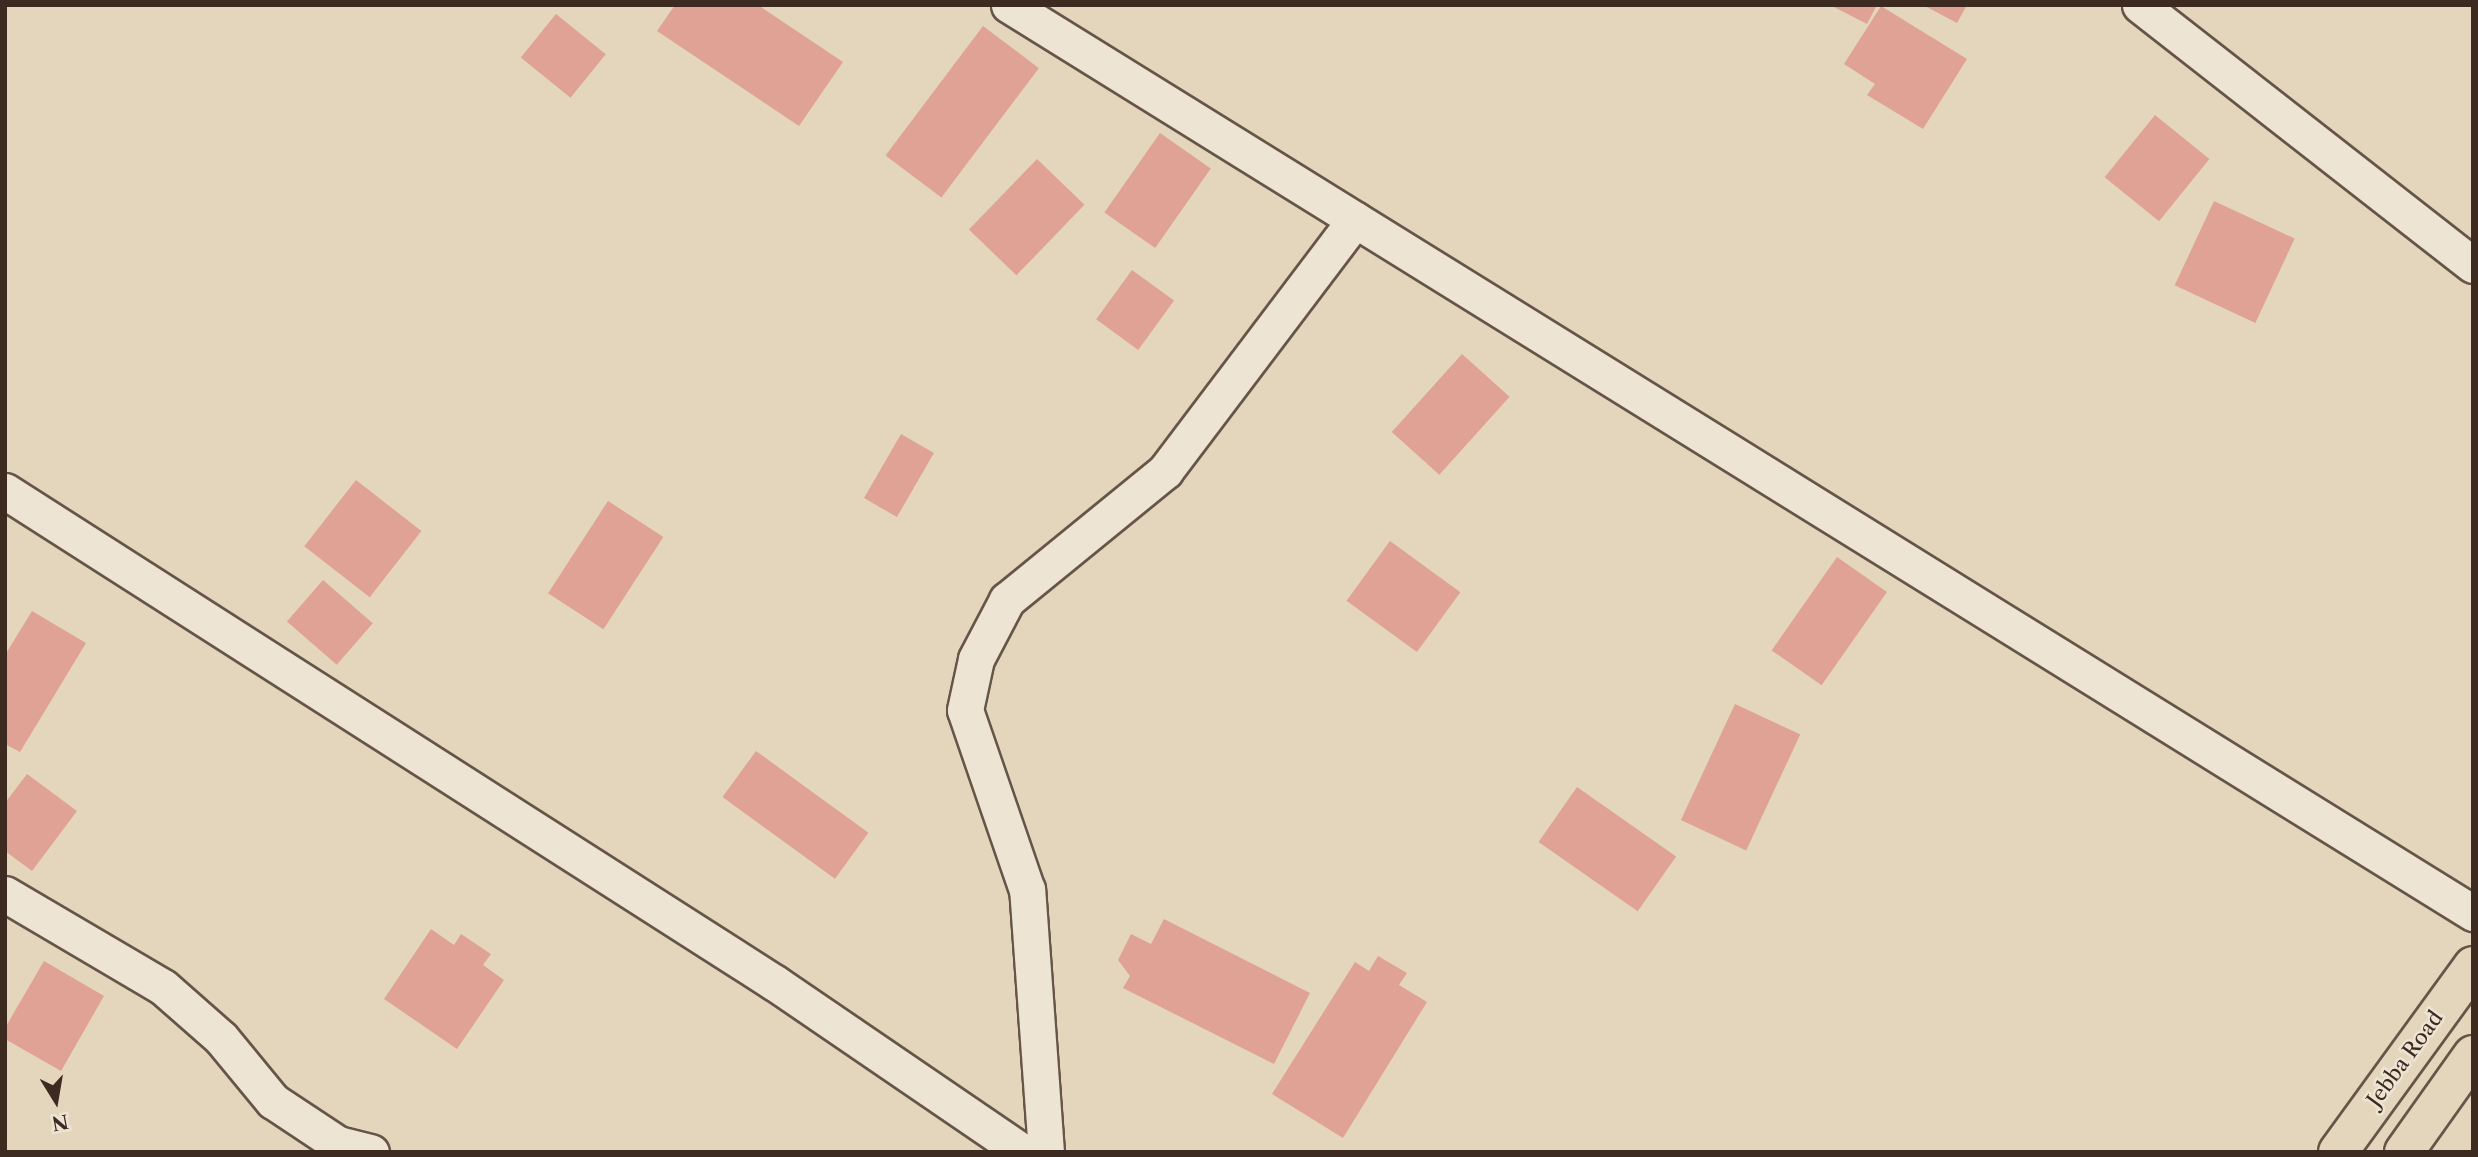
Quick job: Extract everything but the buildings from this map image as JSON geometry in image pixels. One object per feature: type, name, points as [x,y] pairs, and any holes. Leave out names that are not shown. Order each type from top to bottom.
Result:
[{"type":"highway","name":"Jebba Road","points":[[2338,1152],[2473,966]]},
{"type":"highway","points":[[2404,1152],[2473,1055]]},
{"type":"street","points":[[1009,5],[2473,913]]},
{"type":"street","points":[[2140,5],[2473,265]]},
{"type":"street","points":[[1046,1152],[1027,890],[965,710],[976,659],[1007,600],[1165,471],[1355,220]]},
{"type":"street","points":[[5,491],[775,983],[1023,1152]]},
{"type":"street","points":[[5,894],[163,987],[221,1038],[273,1101],[338,1144],[371,1152]]}]
